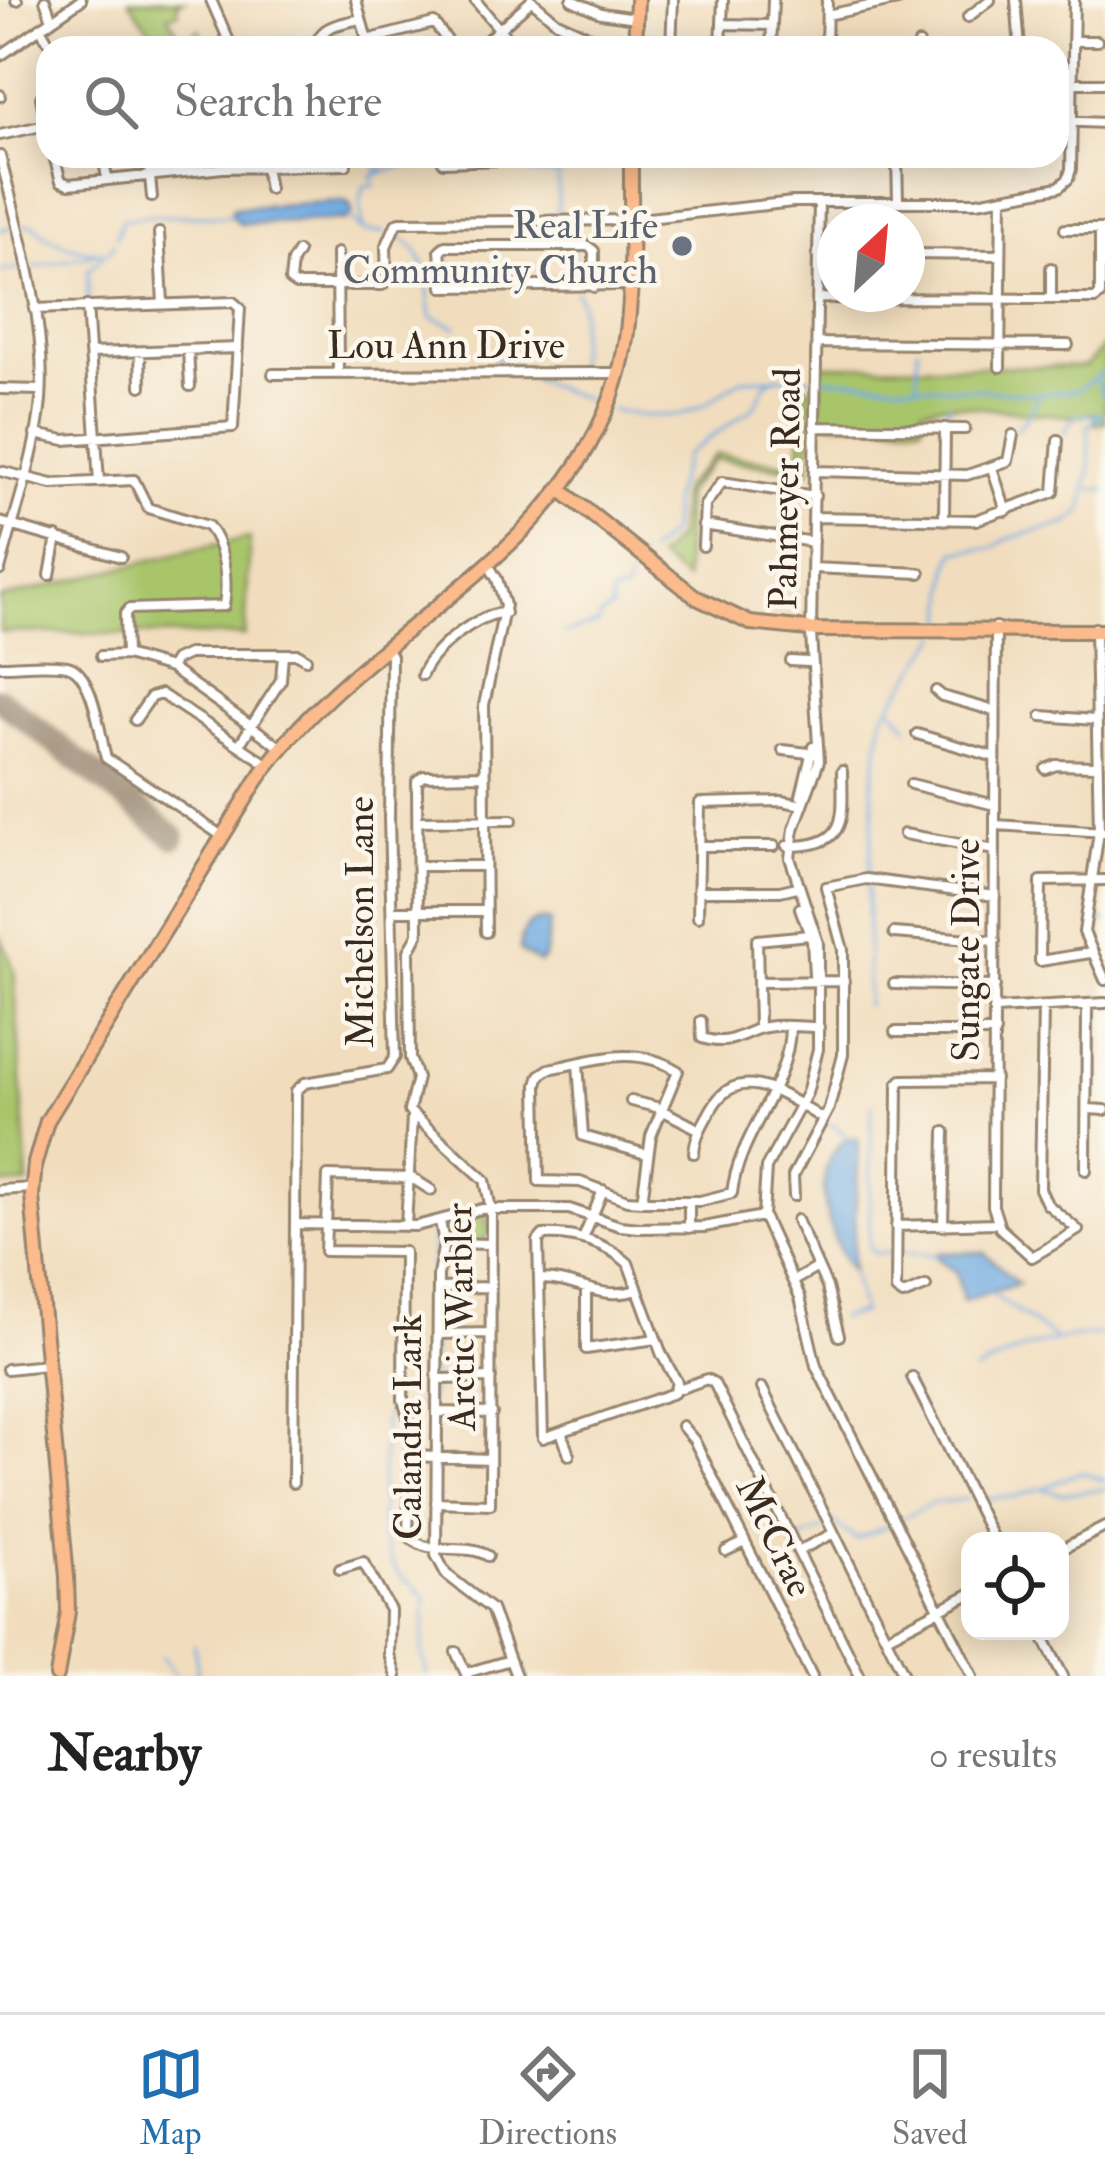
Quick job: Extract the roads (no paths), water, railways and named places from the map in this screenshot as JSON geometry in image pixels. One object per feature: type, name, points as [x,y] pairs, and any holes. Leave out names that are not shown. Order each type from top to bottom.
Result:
[{"type":"main road","points":[[635,36],[637,0]]},
{"type":"main road","points":[[57,1676],[68,1612],[67,1577],[32,1188],[37,1152],[53,1109],[280,747],[314,710],[527,529],[562,491],[596,436],[620,373],[631,168]]},
{"type":"main road","points":[[562,491],[706,604],[774,628],[1100,629]]},
{"type":"street","points":[[45,0],[52,20]]},
{"type":"street","points":[[0,56],[81,0]]},
{"type":"street","points":[[356,0],[366,36]]},
{"type":"street","points":[[475,0],[503,36]]},
{"type":"street","points":[[492,36],[531,0],[556,22],[588,36]]},
{"type":"street","points":[[572,0],[601,13],[636,18]]},
{"type":"street","points":[[672,36],[673,0]]},
{"type":"street","points":[[721,36],[723,0]]},
{"type":"street","points":[[772,36],[773,0]]},
{"type":"street","points":[[826,36],[827,0]]},
{"type":"street","points":[[827,15],[898,0]]},
{"type":"street","points":[[968,17],[990,0]]},
{"type":"street","points":[[1016,0],[1019,36]]},
{"type":"street","points":[[298,252],[292,262],[292,284],[385,284],[386,247],[400,222],[630,220],[819,202],[1003,198],[1059,187],[1069,178],[1074,0]]},
{"type":"street","points":[[213,1],[227,36]]},
{"type":"street","points":[[320,36],[326,29],[360,20]]},
{"type":"street","points":[[384,36],[436,24],[444,36]]},
{"type":"street","points":[[722,24],[772,26]]},
{"type":"street","points":[[40,28],[45,36]]},
{"type":"street","points":[[1073,40],[1097,41]]},
{"type":"street","points":[[1072,83],[1105,83]]},
{"type":"street","points":[[1071,122],[1105,124]]},
{"type":"street","points":[[0,135],[36,130]]},
{"type":"street","points":[[0,156],[34,309],[41,390],[35,434],[0,570]]},
{"type":"street","points":[[58,168],[63,183],[226,168]]},
{"type":"street","points":[[105,168],[107,178]]},
{"type":"street","points":[[150,168],[152,197]]},
{"type":"street","points":[[266,168],[269,189]]},
{"type":"street","points":[[898,168],[898,202]]},
{"type":"street","points":[[1000,367],[1003,198]]},
{"type":"street","points":[[925,299],[1098,298],[1102,229],[1065,229]]},
{"type":"street","points":[[160,233],[163,303]]},
{"type":"street","points":[[595,287],[594,251],[588,246],[445,246],[440,252],[441,286],[595,287],[628,285]]},
{"type":"street","points":[[337,253],[338,374]]},
{"type":"street","points":[[925,254],[1002,255]]},
{"type":"street","points":[[1051,268],[1051,298]]},
{"type":"street","points":[[34,309],[237,304],[238,348],[233,427],[65,440],[35,434]]},
{"type":"street","points":[[88,306],[99,482]]},
{"type":"street","name":"Pahmeyer Road","points":[[816,754],[808,662],[818,312]]},
{"type":"street","points":[[817,343],[1068,345]]},
{"type":"street","points":[[91,353],[238,348]]},
{"type":"street","points":[[188,350],[190,386]]},
{"type":"street","points":[[140,351],[141,386]]},
{"type":"street","name":"Lou Ann Drive","points":[[273,374],[620,373]]},
{"type":"street","points":[[0,389],[41,390]]},
{"type":"street","points":[[813,427],[965,429]]},
{"type":"street","points":[[944,520],[945,428]]},
{"type":"street","points":[[814,471],[967,475],[1011,456],[1013,436]]},
{"type":"street","points":[[814,518],[980,520],[1054,492],[1058,440]]},
{"type":"street","points":[[992,468],[1006,511]]},
{"type":"street","points":[[0,471],[57,484],[134,480],[148,508],[205,524],[218,542],[225,570],[224,607],[129,609],[125,614],[126,655]]},
{"type":"street","points":[[703,546],[706,502],[724,482],[814,496]]},
{"type":"street","points":[[0,522],[121,557]]},
{"type":"street","points":[[704,525],[813,542]]},
{"type":"street","points":[[50,575],[57,537]]},
{"type":"street","points":[[486,932],[484,705],[505,614],[502,593],[487,562]]},
{"type":"street","points":[[813,568],[920,573]]},
{"type":"street","points":[[422,675],[427,662],[479,618],[505,614]]},
{"type":"street","name":"Sungate Drive","points":[[996,628],[993,1206],[997,1223]]},
{"type":"street","points":[[1100,629],[1095,766],[1102,832],[1089,880],[1084,932],[1105,980]]},
{"type":"street","name":"Pahmeyer Road","points":[[763,1216],[764,1174],[815,1068],[813,934],[795,888],[788,846],[800,804],[816,774],[811,631]]},
{"type":"street","name":"Michelson Lane","points":[[293,1483],[298,1086],[383,1070],[394,1057],[391,656],[386,648]]},
{"type":"street","points":[[170,668],[188,654],[298,654],[306,659]]},
{"type":"street","points":[[241,742],[281,680],[283,654]]},
{"type":"street","points":[[101,656],[126,655],[170,668],[280,747]]},
{"type":"street","points":[[791,662],[808,662]]},
{"type":"street","points":[[0,666],[67,666],[78,671],[87,684],[106,758],[222,836]]},
{"type":"street","points":[[936,691],[942,697],[995,711]]},
{"type":"street","points":[[135,720],[151,697],[161,694],[268,764]]},
{"type":"street","points":[[1042,716],[1098,718]]},
{"type":"street","points":[[917,734],[995,757]]},
{"type":"street","points":[[783,750],[816,754]]},
{"type":"street","points":[[1046,769],[1095,766]]},
{"type":"street","points":[[788,846],[814,846],[836,839],[842,814],[842,771]]},
{"type":"street","points":[[406,1226],[417,1078],[410,1058],[409,951],[418,934],[418,777],[484,775]]},
{"type":"street","points":[[911,784],[995,805]]},
{"type":"street","points":[[698,917],[700,802],[800,804]]},
{"type":"street","points":[[418,820],[512,820]]},
{"type":"street","points":[[995,825],[1102,832]]},
{"type":"street","points":[[904,834],[995,850]]},
{"type":"street","points":[[698,846],[774,846]]},
{"type":"street","points":[[418,866],[485,866]]},
{"type":"street","points":[[794,1196],[793,1176],[836,1088],[843,1055],[842,938],[825,889],[872,880],[995,896]]},
{"type":"street","points":[[1090,953],[1040,961],[1041,880],[1105,880]]},
{"type":"street","points":[[698,891],[795,888]]},
{"type":"street","points":[[397,911],[485,911]]},
{"type":"street","points":[[894,933],[995,941]]},
{"type":"street","points":[[759,1028],[758,938],[813,934]]},
{"type":"street","points":[[758,982],[844,981]]},
{"type":"street","points":[[894,984],[995,986]]},
{"type":"street","points":[[995,1010],[1105,1003]]},
{"type":"street","points":[[1086,1170],[1088,1004]]},
{"type":"street","points":[[896,1226],[997,1223],[1033,1258],[1078,1231],[1047,1204],[1040,1189],[1042,1007]]},
{"type":"street","points":[[701,1021],[703,1040],[737,1040],[759,1028],[817,1027]]},
{"type":"street","points":[[642,1201],[646,1154],[679,1072],[637,1054],[545,1070],[537,1082],[539,1181],[580,1183],[642,1201],[689,1201],[732,1193],[741,1153],[789,1055],[790,1027]]},
{"type":"street","points":[[895,1032],[995,1032]]},
{"type":"street","points":[[578,1063],[583,1135],[646,1154]]},
{"type":"street","points":[[926,1286],[898,1294],[899,1082],[995,1078]]},
{"type":"street","points":[[694,1153],[700,1130],[726,1091],[751,1083],[774,1090],[823,1119]]},
{"type":"street","points":[[631,1101],[661,1109],[700,1130]]},
{"type":"street","points":[[1088,1109],[1105,1110]]},
{"type":"street","name":"Arctic Warbler","points":[[411,1114],[483,1177],[489,1186],[491,1209],[490,1504],[436,1502]]},
{"type":"street","points":[[943,1226],[945,1132]]},
{"type":"street","points":[[430,1190],[424,1182],[408,1178],[328,1176],[326,1251],[404,1252],[404,1400],[410,1419],[408,1534],[422,1547],[479,1550],[488,1556]]},
{"type":"street","points":[[0,1190],[32,1188]]},
{"type":"street","points":[[584,1239],[602,1190]]},
{"type":"street","points":[[689,1201],[689,1228]]},
{"type":"street","points":[[295,1223],[406,1226],[491,1209],[569,1209],[632,1228],[689,1228],[763,1216],[803,1306],[816,1366],[974,1676]]},
{"type":"street","points":[[797,1220],[827,1287],[839,1336]]},
{"type":"street","name":"Calandra Lark","points":[[440,1221],[444,1243],[437,1288],[435,1547],[446,1574],[487,1604],[516,1676]]},
{"type":"street","points":[[676,1390],[622,1257],[584,1239],[560,1234],[540,1237],[541,1432],[547,1439],[710,1379],[860,1676]]},
{"type":"street","points":[[444,1243],[490,1244]]},
{"type":"street","points":[[793,1281],[818,1268]]},
{"type":"street","points":[[539,1279],[562,1279],[614,1295],[638,1290]]},
{"type":"street","points":[[437,1288],[490,1287]]},
{"type":"street","points":[[586,1288],[586,1349],[656,1339]]},
{"type":"street","points":[[438,1334],[491,1334]]},
{"type":"street","points":[[7,1369],[46,1365]]},
{"type":"street","points":[[912,1377],[990,1532]]},
{"type":"street","points":[[439,1379],[492,1378]]},
{"type":"street","points":[[762,1388],[904,1676]]},
{"type":"street","points":[[438,1412],[492,1413]]},
{"type":"street","name":"McCrae","points":[[682,1426],[690,1431],[812,1676]]},
{"type":"street","points":[[562,1434],[569,1454]]},
{"type":"street","points":[[410,1456],[490,1459]]},
{"type":"street","points":[[1069,1545],[1105,1527]]},
{"type":"street","points":[[798,1551],[834,1533]]},
{"type":"street","points":[[727,1551],[745,1542]]},
{"type":"street","points":[[340,1569],[363,1562],[390,1610],[389,1651],[396,1676]]},
{"type":"street","points":[[886,1637],[961,1598]]},
{"type":"street","points":[[1045,1640],[1063,1676]]},
{"type":"street","points":[[456,1652],[467,1675],[510,1660]]},
{"type":"water","points":[[342,201],[352,213],[345,220],[240,224],[231,216],[233,208]]},
{"type":"water","points":[[539,920],[550,922],[544,959],[539,963],[520,951],[524,932]]},
{"type":"water","points":[[857,1138],[859,1145],[852,1272],[829,1221],[824,1182],[836,1150]]},
{"type":"water","points":[[984,1252],[1018,1284],[963,1301],[956,1272],[937,1253]]},
{"type":"waterway","points":[[337,30],[339,36]]},
{"type":"waterway","points":[[376,168],[379,174]]},
{"type":"waterway","points":[[384,232],[363,231],[360,204],[364,186],[374,186],[372,176],[397,168]]},
{"type":"waterway","points":[[520,168],[543,174],[570,168]]},
{"type":"waterway","points":[[556,168],[558,214]]},
{"type":"waterway","points":[[116,237],[122,220],[144,216],[232,216]]},
{"type":"waterway","points":[[348,217],[363,231]]},
{"type":"waterway","points":[[25,225],[35,225],[58,242],[79,249],[109,252],[114,244]]},
{"type":"waterway","points":[[560,225],[565,240]]},
{"type":"waterway","points":[[0,230],[13,227]]},
{"type":"waterway","points":[[396,236],[421,259],[431,317],[456,327]]},
{"type":"waterway","points":[[574,250],[576,281]]},
{"type":"waterway","points":[[34,267],[96,254]]},
{"type":"waterway","points":[[88,302],[88,270],[103,256]]},
{"type":"waterway","points":[[0,271],[21,268]]},
{"type":"waterway","points":[[576,291],[581,304],[576,369]]},
{"type":"waterway","points":[[917,386],[918,348]]},
{"type":"waterway","points":[[483,352],[523,369]]},
{"type":"waterway","points":[[820,378],[1039,394],[1079,390],[1105,370]]},
{"type":"waterway","points":[[648,553],[671,533],[673,496],[686,455],[754,407],[766,384],[778,376]]},
{"type":"waterway","points":[[612,410],[642,416],[679,415],[703,406],[742,379],[797,377]]},
{"type":"waterway","points":[[803,377],[811,378]]},
{"type":"waterway","points":[[532,379],[603,406]]},
{"type":"waterway","points":[[1096,380],[1105,400]]},
{"type":"waterway","points":[[1031,410],[1039,395]]},
{"type":"waterway","points":[[947,425],[948,404]]},
{"type":"waterway","points":[[1016,430],[1030,412]]},
{"type":"waterway","points":[[946,622],[949,565],[956,551],[993,548],[1007,539],[1068,523],[1082,512],[1090,468],[1088,426],[1105,413]]},
{"type":"waterway","points":[[1063,434],[1074,417],[1100,414]]},
{"type":"waterway","points":[[1090,489],[1105,490]]},
{"type":"waterway","points":[[629,577],[640,558]]},
{"type":"waterway","points":[[564,633],[598,624],[612,608],[611,595],[625,591],[628,582]]},
{"type":"waterway","points":[[869,874],[872,787],[883,716],[940,635]]},
{"type":"waterway","points":[[890,705],[908,727]]},
{"type":"waterway","points":[[867,1006],[868,883]]},
{"type":"waterway","points":[[1090,922],[1105,921]]},
{"type":"waterway","points":[[872,1106],[869,1247],[874,1253],[891,1253]]},
{"type":"waterway","points":[[826,1122],[842,1131],[847,1144]]},
{"type":"waterway","points":[[411,1406],[425,1404],[431,1397],[432,1226]]},
{"type":"waterway","points":[[900,1253],[940,1256]]},
{"type":"waterway","points":[[839,1318],[862,1313],[852,1272]]},
{"type":"waterway","points":[[991,1293],[1054,1338]]},
{"type":"waterway","points":[[975,1372],[1038,1345],[1105,1334]]},
{"type":"waterway","points":[[400,1409],[388,1412],[384,1421],[383,1539],[398,1573],[426,1599],[422,1652],[427,1676]]},
{"type":"waterway","points":[[1043,1488],[1081,1472],[1105,1481]]},
{"type":"waterway","points":[[978,1498],[1014,1497],[1041,1488],[1061,1494],[1105,1489]]},
{"type":"waterway","points":[[899,1520],[932,1503],[967,1499]]},
{"type":"waterway","points":[[834,1523],[856,1539],[891,1525]]},
{"type":"waterway","points":[[798,1540],[823,1529]]},
{"type":"waterway","points":[[194,1645],[198,1676]]},
{"type":"waterway","points":[[162,1656],[176,1676]]},
{"type":"place","name":"Real Life Community Church","points":[[682,246]]}]
